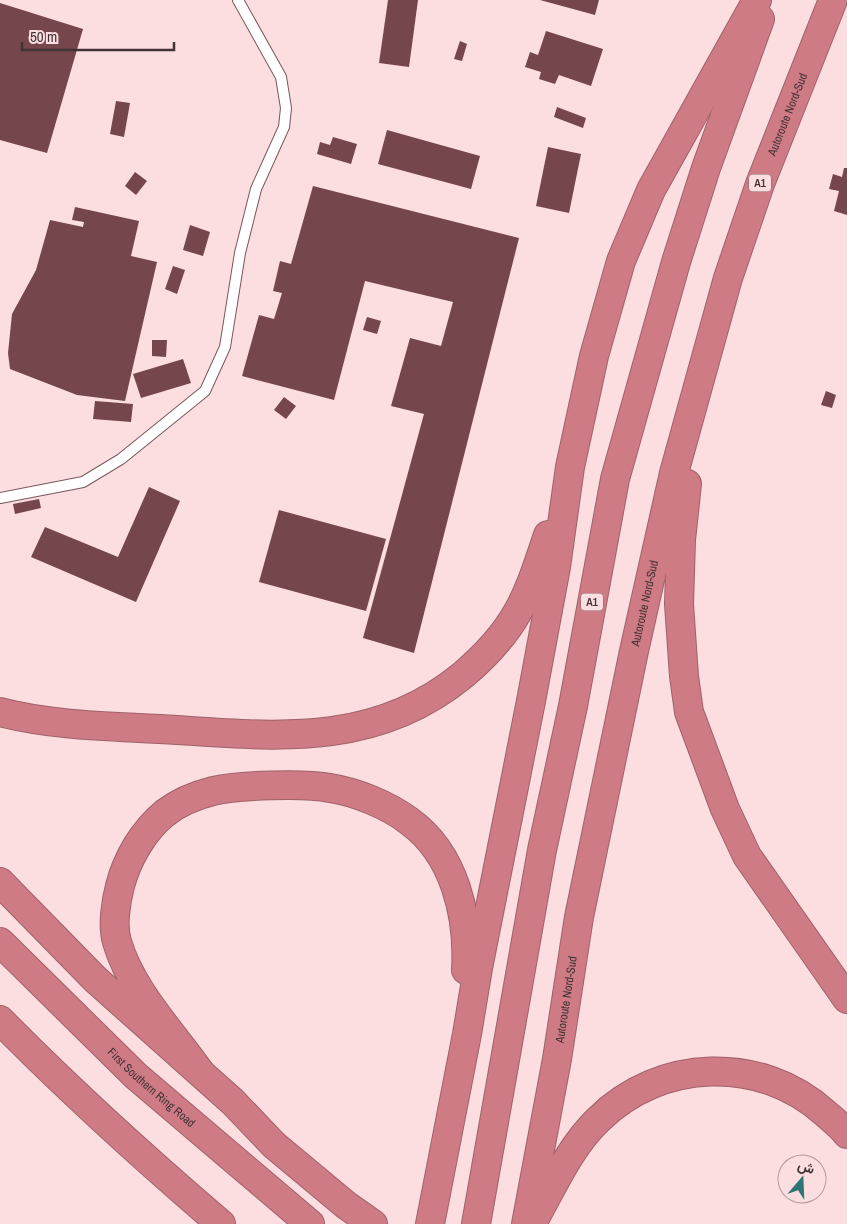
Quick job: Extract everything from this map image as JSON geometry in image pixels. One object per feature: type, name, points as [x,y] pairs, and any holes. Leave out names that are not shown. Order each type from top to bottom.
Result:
[{"type":"highway","points":[[430,1224],[556,567],[570,467],[594,356],[621,261],[650,190],[757,0]]},
{"type":"highway","name":"A1","points":[[476,1221],[542,850],[573,706],[615,479],[676,262],[706,168],[766,0]]},
{"type":"highway","name":"Autoroute Nord-Sud","points":[[526,1224],[557,1059],[579,917],[632,661],[674,473],[728,278],[760,184],[833,0]]},
{"type":"highway","points":[[702,370],[681,540],[680,633],[689,712],[724,809],[747,856],[845,994]]},
{"type":"highway","points":[[0,712],[63,724],[254,735],[340,730],[375,724],[410,711],[444,690],[474,666],[510,624],[528,589],[570,467]]},
{"type":"highway","points":[[200,1072],[130,975],[116,940],[118,894],[123,873],[133,852],[149,828],[165,813],[184,802],[214,791],[300,785],[330,788],[385,807],[410,821],[444,860],[457,888],[465,925],[466,965],[464,1003],[454,1072],[451,1110]]},
{"type":"highway","points":[[0,882],[102,985],[145,1026],[200,1072],[274,1145],[346,1205],[373,1224]]},
{"type":"highway","name":"First Southern Ring Road","points":[[0,942],[136,1076],[310,1224]]},
{"type":"highway","points":[[0,1020],[60,1081],[120,1137],[222,1224]]},
{"type":"highway","points":[[532,1224],[580,1139],[599,1119],[618,1104],[650,1085],[680,1074],[712,1071],[744,1072],[773,1081],[794,1090],[818,1107],[847,1134]]},
{"type":"lane","points":[[0,498],[83,482],[121,459],[205,391],[225,347],[240,253],[256,188],[284,127],[286,108],[281,77],[238,0]]},
{"type":"building","points":[[388,0],[418,0],[409,67],[379,63]]},
{"type":"building","points":[[540,0],[599,0],[595,15]]},
{"type":"building","points":[[0,3],[83,29],[47,153],[0,140]]},
{"type":"building","points":[[546,31],[603,49],[591,86],[559,75],[555,84],[539,79],[541,72],[525,67],[530,52],[538,55]]},
{"type":"building","points":[[460,41],[467,44],[462,61],[454,59]]},
{"type":"building","points":[[116,101],[130,103],[124,137],[110,134]]},
{"type":"building","points":[[557,107],[586,118],[583,128],[554,117]]},
{"type":"building","points":[[387,130],[480,156],[471,189],[378,164]]},
{"type":"building","points":[[333,137],[357,144],[351,164],[317,154],[320,142],[330,145]]},
{"type":"building","points":[[548,147],[581,154],[569,213],[536,206]]},
{"type":"building","points":[[844,168],[847,168],[847,215],[834,211],[839,191],[829,189],[833,174],[842,177]]},
{"type":"building","points":[[135,172],[147,181],[136,195],[125,186]]},
{"type":"building","points":[[313,186],[519,238],[414,653],[363,638],[424,414],[391,406],[410,338],[441,346],[453,302],[365,281],[334,400],[242,376],[259,315],[274,319],[282,293],[273,291],[280,261],[291,264]]},
{"type":"building","points":[[75,207],[139,221],[131,256],[157,262],[125,401],[77,395],[10,369],[8,353],[12,314],[36,270],[50,220],[83,227],[84,222],[72,220]]},
{"type":"building","points":[[190,225],[210,232],[203,256],[183,250]]},
{"type":"building","points":[[173,266],[185,270],[177,294],[165,289]]},
{"type":"building","points":[[367,317],[381,321],[377,334],[363,330]]},
{"type":"building","points":[[152,340],[167,340],[166,357],[152,356]]},
{"type":"building","points":[[183,359],[191,383],[141,398],[133,374]]},
{"type":"building","points":[[826,391],[836,395],[832,408],[821,405]]},
{"type":"building","points":[[284,397],[296,406],[286,419],[274,410]]},
{"type":"building","points":[[95,401],[133,404],[131,422],[93,419]]},
{"type":"building","points":[[149,487],[180,501],[136,602],[31,557],[45,527],[118,557]]},
{"type":"building","points":[[39,499],[41,508],[15,514],[13,504]]},
{"type":"building","points":[[279,510],[386,539],[366,611],[259,582]]}]
